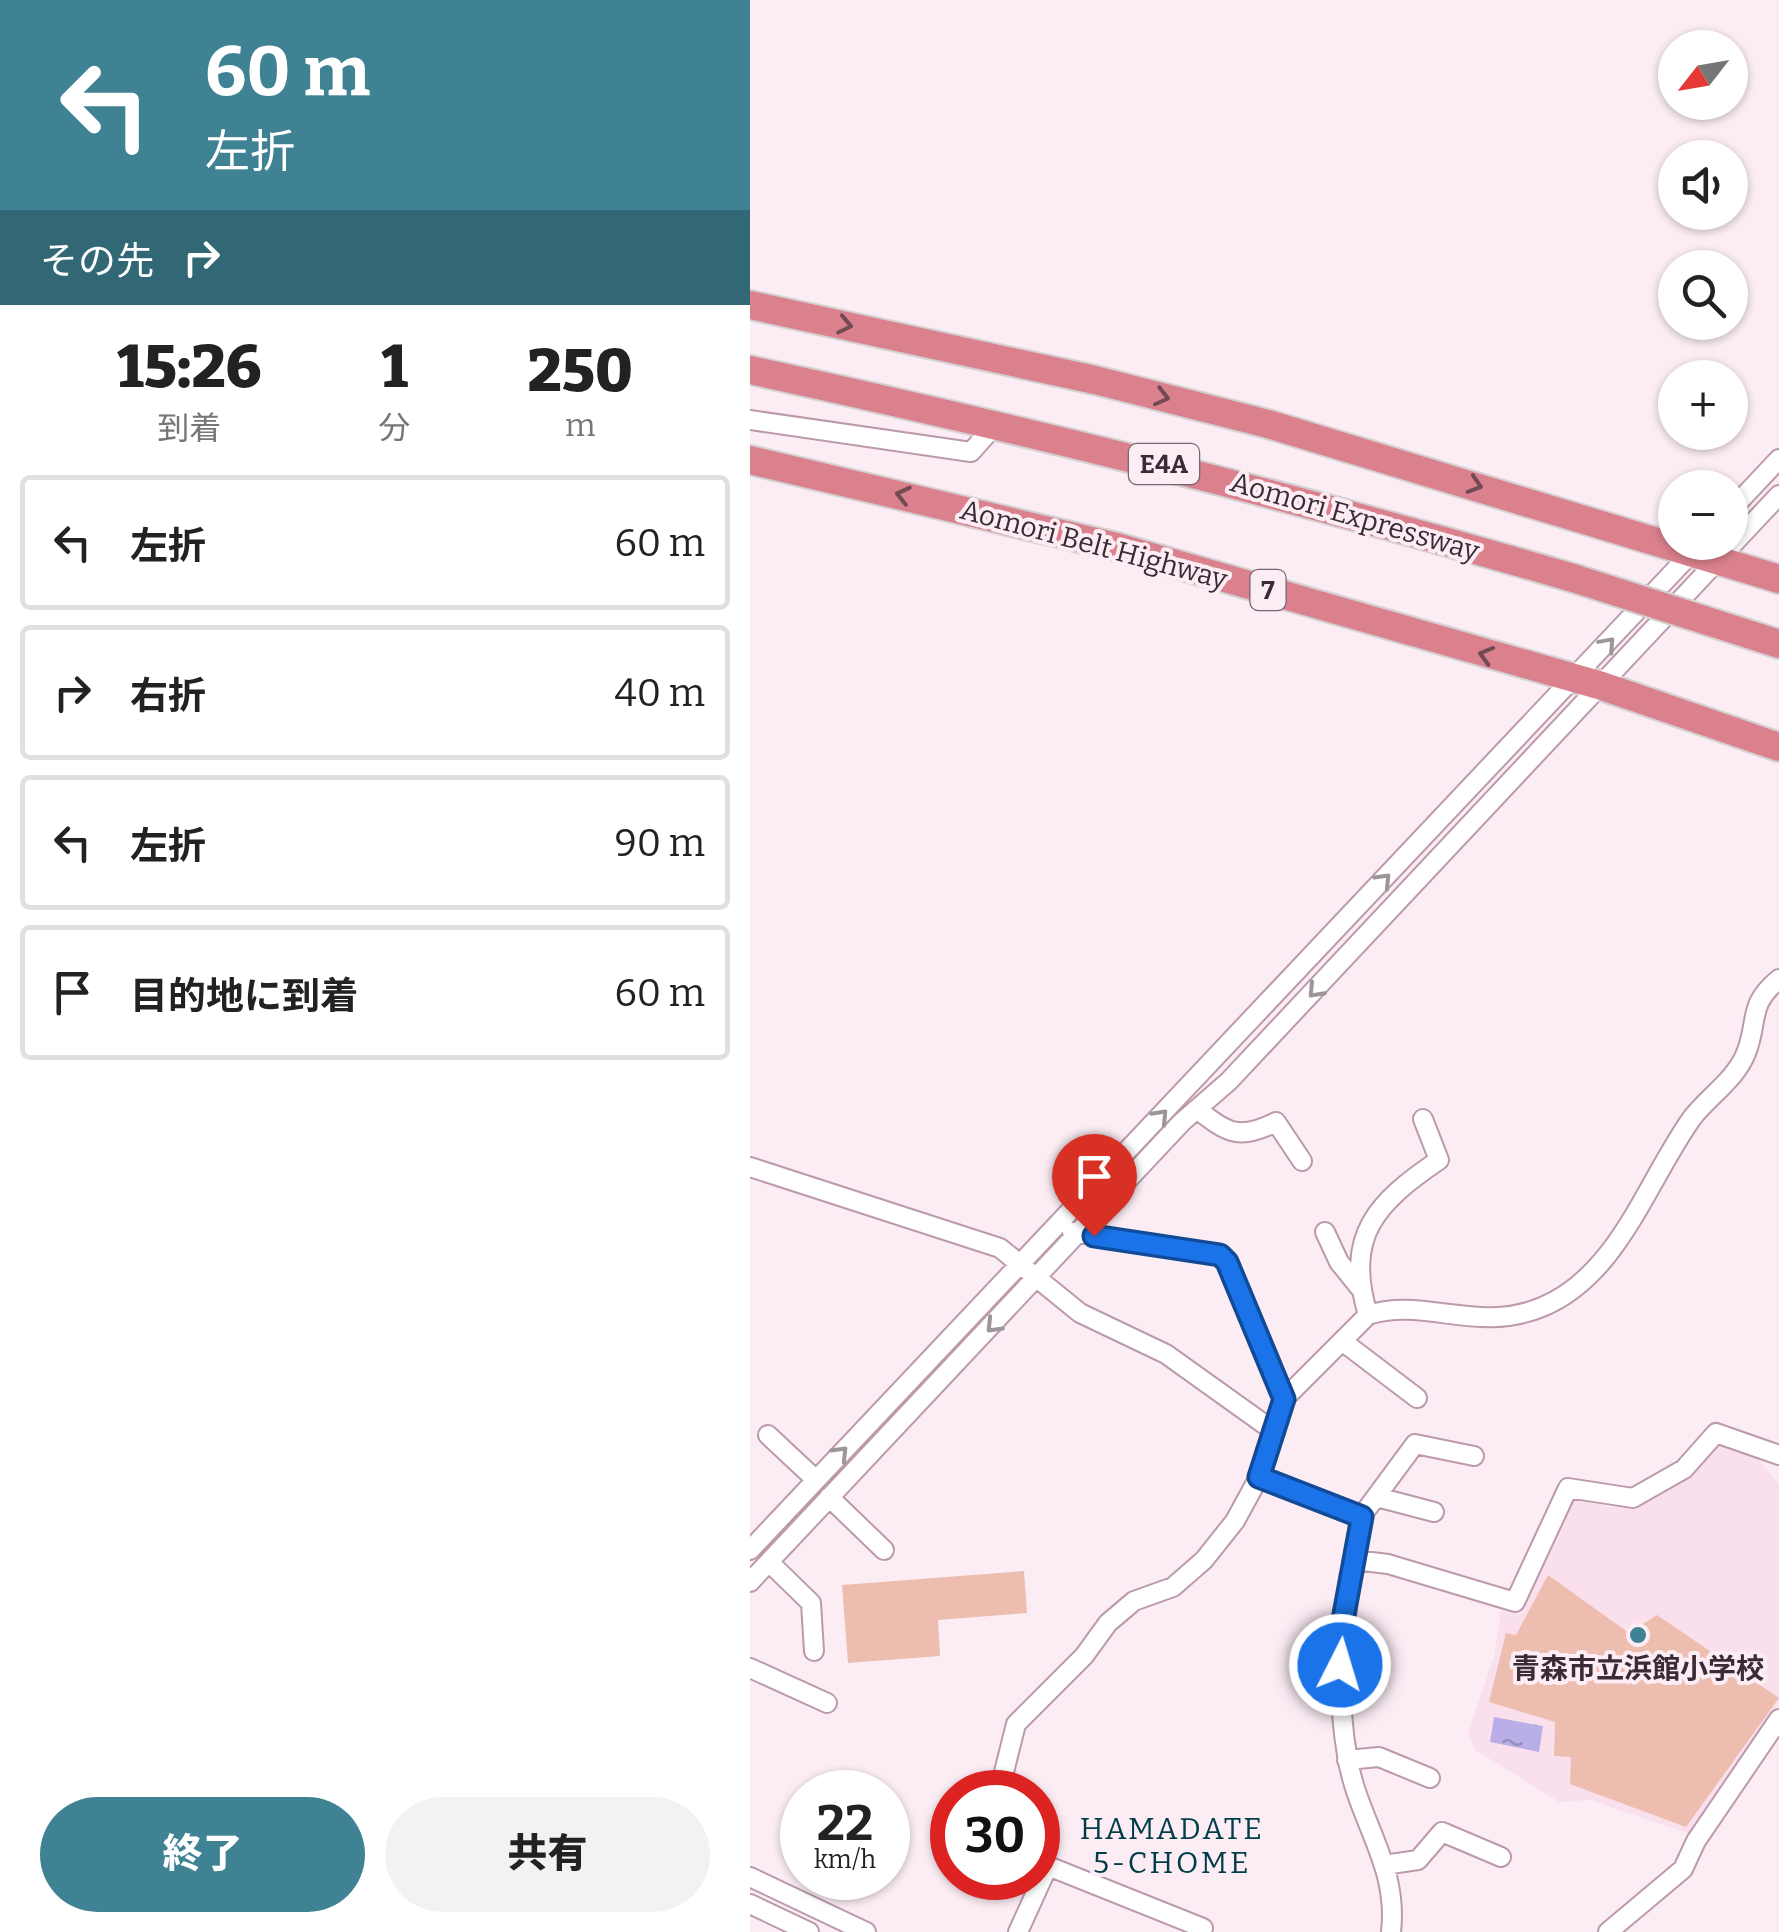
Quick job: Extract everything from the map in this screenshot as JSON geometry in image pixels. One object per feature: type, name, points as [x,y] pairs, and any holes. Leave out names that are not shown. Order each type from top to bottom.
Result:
[{"type":"highway","points":[[750,305],[1095,380],[1268,424],[1658,536]]},
{"type":"highway","name":"Aomori Expressway","points":[[750,370],[998,423],[1245,485],[1573,578],[1779,644]]},
{"type":"highway","name":"Aomori Belt Highway","points":[[750,460],[1112,546],[1589,682],[1779,747]]},
{"type":"highway","points":[[1731,560],[1779,579]]},
{"type":"street","points":[[750,420],[971,452],[998,423]]},
{"type":"street","points":[[1748,492],[1779,458]]},
{"type":"street","points":[[1748,517],[1779,494]]},
{"type":"street","points":[[750,1582],[1197,1109],[1230,1081],[1696,560]]},
{"type":"street","points":[[750,1550],[1024,1264],[1287,980],[1589,682],[1696,560]]},
{"type":"street","points":[[1004,1770],[1016,1724],[1084,1656],[1108,1623],[1134,1601],[1173,1587],[1204,1560],[1235,1521],[1259,1477],[1284,1399],[1368,1315],[1410,1312],[1488,1321],[1539,1309],[1580,1286],[1656,1182],[1695,1114],[1746,1053],[1757,1000],[1779,979]]},
{"type":"street","points":[[1197,1109],[1235,1134],[1250,1135],[1276,1122],[1302,1161]]},
{"type":"street","points":[[1360,1288],[1363,1252],[1381,1204],[1439,1160],[1423,1119]]},
{"type":"street","points":[[750,1167],[1000,1248],[1080,1313],[1166,1354],[1275,1432]]},
{"type":"street","points":[[1057,1228],[1220,1255],[1227,1262],[1284,1399]]},
{"type":"street","points":[[1325,1232],[1340,1262],[1360,1288],[1368,1315]]},
{"type":"street","points":[[1342,1340],[1417,1398]]},
{"type":"street","points":[[1354,1560],[1388,1564],[1515,1602],[1568,1488],[1632,1498],[1684,1470],[1716,1434],[1779,1455]]},
{"type":"street","points":[[768,1435],[816,1479]]},
{"type":"street","points":[[1391,1932],[1395,1897],[1347,1760],[1339,1694],[1340,1636],[1362,1517],[1415,1444],[1474,1456]]},
{"type":"street","points":[[1259,1477],[1362,1517]]},
{"type":"street","points":[[829,1497],[884,1550]]},
{"type":"street","points":[[1376,1497],[1434,1512]]},
{"type":"street","points":[[769,1562],[811,1603],[814,1651]]},
{"type":"street","points":[[750,1668],[826,1703]]},
{"type":"street","points":[[1608,1932],[1682,1870],[1696,1841],[1779,1719]]},
{"type":"street","points":[[1347,1760],[1378,1757],[1430,1778]]},
{"type":"street","points":[[1384,1865],[1418,1860],[1442,1832],[1501,1857]]},
{"type":"street","points":[[1060,1871],[1202,1928],[1201,1932]]},
{"type":"street","points":[[750,1876],[866,1932]]},
{"type":"street","points":[[1018,1932],[1030,1900]]},
{"type":"street","points":[[750,1904],[809,1932]]},
{"type":"shaded area","name":"青森市立浜館小学校","points":[[1717,1440],[1758,1459],[1779,1484],[1779,1705],[1690,1834],[1590,1800],[1559,1802],[1474,1749],[1468,1733],[1494,1656],[1501,1611],[1520,1614],[1571,1498],[1612,1507],[1645,1502],[1679,1482]]},
{"type":"shaded area","points":[[1024,1571],[1027,1613],[938,1620],[940,1656],[848,1663],[842,1585]]},
{"type":"shaded area","points":[[1548,1575],[1629,1633],[1657,1615],[1779,1698],[1686,1827],[1570,1784],[1571,1757],[1554,1756],[1555,1722],[1489,1702],[1506,1633],[1516,1635]]},
{"type":"water","points":[[1494,1717],[1543,1726],[1539,1752],[1490,1742]]},
{"type":"place","name":"青森市立浜館小学校","points":[[1638,1635]]},
{"type":"district","name":"HAMADATE 5-CHOME","points":[[1172,1846]]},
{"type":"route","points":[[1094,1236],[1220,1255],[1227,1262],[1284,1399],[1259,1477],[1362,1517],[1340,1636],[1340,1665]]}]
